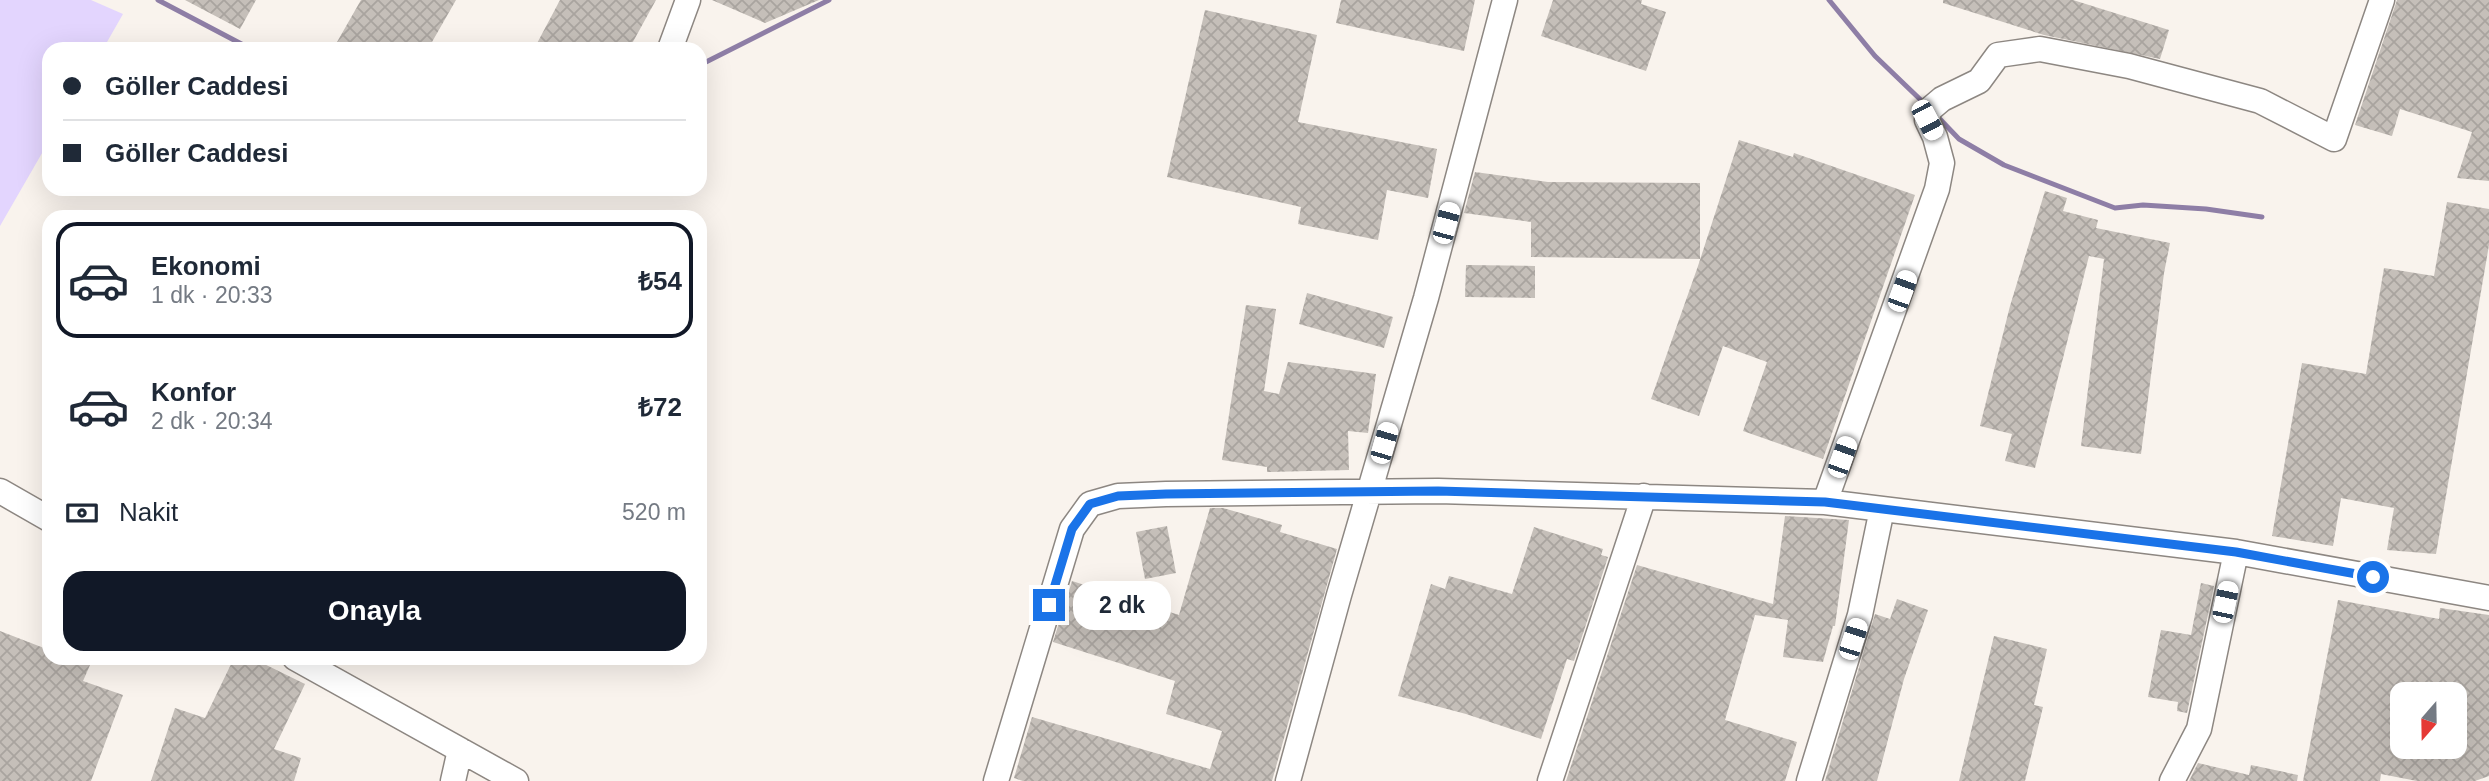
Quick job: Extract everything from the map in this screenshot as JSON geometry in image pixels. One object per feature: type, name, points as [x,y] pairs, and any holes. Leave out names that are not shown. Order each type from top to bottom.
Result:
[{"type":"street","points":[[673,42],[688,0]]},
{"type":"street","points":[[1288,781],[1426,298],[1505,0]]},
{"type":"street","points":[[1825,502],[1937,189],[1942,163],[1927,120],[1934,106],[1979,81],[1998,55],[2040,50],[2129,66],[2260,101],[2334,139],[2382,0]]},
{"type":"street","points":[[0,491],[42,515]]},
{"type":"street","points":[[996,781],[1072,529],[1090,504],[1118,496],[1438,491],[1825,502],[2236,552],[2489,598]]},
{"type":"street","points":[[1550,781],[1644,496]]},
{"type":"street","points":[[1809,781],[1860,615],[1882,509]]},
{"type":"street","points":[[2172,781],[2199,729],[2236,552]]},
{"type":"street","points":[[308,665],[516,781]]},
{"type":"street","points":[[453,781],[460,750]]},
{"type":"shaded area","points":[[0,0],[91,0],[123,14],[107,42],[42,42],[42,153],[0,226]]},
{"type":"building","points":[[185,0],[256,0],[240,29]]},
{"type":"building","points":[[361,0],[456,0],[432,42],[337,42]]},
{"type":"building","points":[[560,0],[656,0],[633,42],[538,42]]},
{"type":"building","points":[[712,0],[819,0],[765,23]]},
{"type":"building","points":[[1341,0],[1475,0],[1464,51],[1336,23]]},
{"type":"building","points":[[1553,0],[1642,0],[1641,4],[1666,12],[1646,71],[1541,36]]},
{"type":"building","points":[[1943,0],[2073,0],[2169,30],[2160,59],[2044,35],[1943,3]]},
{"type":"building","points":[[2397,0],[2489,0],[2489,181],[2457,178],[2472,132],[2400,109],[2392,136],[2355,125]]},
{"type":"building","points":[[1205,10],[1317,35],[1298,122],[1437,149],[1428,198],[1387,190],[1378,240],[1298,224],[1301,207],[1167,177]]},
{"type":"building","points":[[1739,140],[1793,157],[1794,153],[1915,195],[1823,459],[1743,431],[1767,362],[1723,346],[1699,416],[1651,399]]},
{"type":"building","points":[[1475,172],[1548,182],[1700,183],[1700,259],[1531,257],[1531,222],[1464,213]]},
{"type":"building","points":[[2045,191],[2067,198],[2063,211],[2098,220],[2096,228],[2170,243],[2141,454],[2081,446],[2104,259],[2089,256],[2035,468],[2005,461],[2012,434],[1980,426],[2010,306]]},
{"type":"building","points":[[2447,202],[2489,209],[2489,245],[2436,554],[2387,550],[2394,508],[2341,498],[2333,546],[2272,536],[2302,363],[2366,374],[2384,268],[2434,276]]},
{"type":"building","points":[[1466,265],[1535,266],[1535,298],[1465,297]]},
{"type":"building","points":[[1307,293],[1393,317],[1384,348],[1299,324]]},
{"type":"building","points":[[1246,305],[1276,309],[1264,391],[1279,394],[1288,362],[1376,374],[1368,433],[1348,431],[1349,470],[1267,472],[1267,467],[1222,460]]},
{"type":"building","points":[[1210,508],[1223,508],[1282,525],[1280,532],[1337,549],[1272,781],[1023,781],[1014,778],[1032,717],[1210,769],[1222,731],[1166,714],[1175,681],[1053,642],[1072,581],[1179,615]]},
{"type":"building","points":[[1785,516],[1849,520],[1835,626],[1823,662],[1783,657],[1788,620],[1755,615],[1725,720],[1797,742],[1785,781],[1566,781],[1637,565],[1773,604]]},
{"type":"building","points":[[1167,526],[1176,573],[1145,579],[1136,532]]},
{"type":"building","points":[[1534,527],[1603,549],[1601,555],[1608,557],[1574,661],[1567,659],[1541,739],[1466,714],[1398,696],[1431,584],[1445,589],[1449,576],[1512,594]]},
{"type":"building","points":[[2201,583],[2214,586],[2187,713],[2177,711],[2178,702],[2148,697],[2161,630],[2191,635]]},
{"type":"building","points":[[1897,599],[1928,610],[1904,679],[1877,781],[1825,781],[1875,614],[1890,619]]},
{"type":"building","points":[[2338,600],[2439,619],[2440,608],[2489,615],[2489,776],[2475,781],[2417,781],[2381,774],[2380,781],[2303,781]]},
{"type":"building","points":[[0,631],[42,647],[42,665],[90,665],[83,681],[123,695],[91,781],[0,781]]},
{"type":"building","points":[[1994,636],[2047,649],[2034,705],[2043,707],[2025,781],[1959,781]]},
{"type":"building","points":[[231,665],[266,665],[305,684],[274,749],[301,758],[294,781],[151,781],[175,708],[205,718]]},
{"type":"building","points":[[2198,763],[2249,775],[2251,765],[2298,775],[2297,781],[2189,781]]},
{"type":"waterway","points":[[158,0],[238,42]]},
{"type":"waterway","points":[[707,61],[829,0]]},
{"type":"waterway","points":[[1829,0],[1875,56],[1926,105]]},
{"type":"waterway","points":[[1936,115],[1959,139],[2004,165],[2115,208],[2143,205],[2206,209],[2262,217]]},
{"type":"route","points":[[1049,605],[1072,529],[1090,504],[1118,496],[1166,494],[1438,491],[1825,502],[2236,552],[2373,577]]}]
